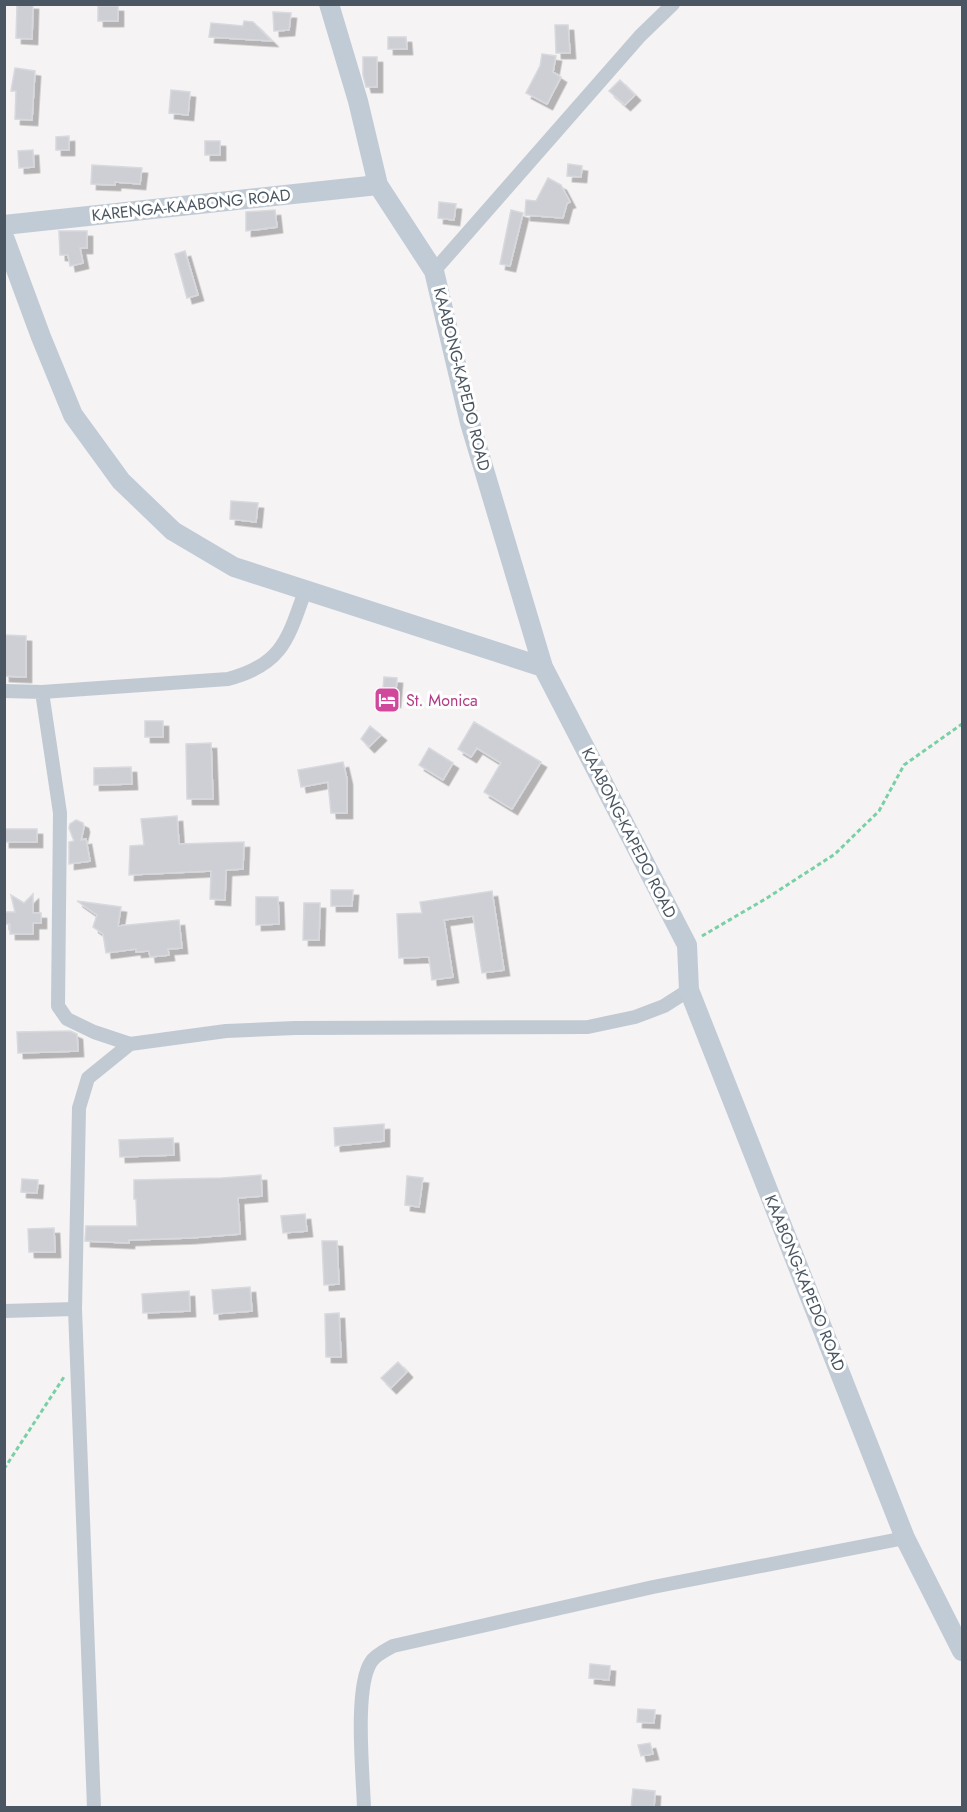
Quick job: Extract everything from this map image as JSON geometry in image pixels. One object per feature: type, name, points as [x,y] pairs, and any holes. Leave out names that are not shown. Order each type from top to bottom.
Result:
[{"type":"main road","name":"KAABONG-KAPEDO ROAD","points":[[329,4],[358,101],[378,185],[434,272],[470,423],[543,667],[687,945],[689,990],[905,1538],[963,1651]]},
{"type":"main road","name":"KARENGA-KAABONG ROAD","points":[[4,225],[378,185]]},
{"type":"main road","points":[[4,237],[73,415],[121,481],[173,531],[234,567],[543,667]]},
{"type":"street","points":[[434,272],[640,36],[673,4]]},
{"type":"street","points":[[4,691],[42,692],[228,679],[242,675],[276,656],[287,639],[305,591]]},
{"type":"street","points":[[42,692],[60,813],[58,1006],[67,1019],[94,1032],[130,1044],[226,1031],[295,1028],[588,1027],[635,1017],[664,1006],[689,990]]},
{"type":"street","points":[[94,1808],[75,1310],[79,1108],[88,1078],[130,1044]]},
{"type":"street","points":[[4,1311],[75,1310]]},
{"type":"street","points":[[364,1808],[361,1704],[363,1680],[372,1660],[393,1646],[653,1587],[905,1538]]},
{"type":"path","points":[[687,945],[835,854],[879,811],[904,765],[963,724]]},
{"type":"path","points":[[4,1469],[78,1355]]},
{"type":"building","points":[[17,4],[33,4],[32,39],[16,38]]},
{"type":"building","points":[[98,6],[118,6],[118,21],[98,21]]},
{"type":"building","points":[[273,12],[291,13],[289,30],[274,31]]},
{"type":"building","points":[[244,21],[253,22],[272,41],[209,37],[211,23],[243,26]]},
{"type":"building","points":[[555,25],[568,25],[570,53],[556,53]]},
{"type":"building","points":[[388,37],[406,37],[407,49],[388,49]]},
{"type":"building","points":[[542,54],[556,56],[553,72],[561,77],[547,104],[526,93],[540,66]]},
{"type":"building","points":[[363,57],[377,57],[377,87],[366,87]]},
{"type":"building","points":[[15,68],[35,71],[32,120],[15,119],[16,91],[11,91]]},
{"type":"building","points":[[620,80],[635,95],[625,105],[609,91]]},
{"type":"building","points":[[171,90],[190,92],[188,115],[169,113]]},
{"type":"building","points":[[69,136],[69,150],[56,150],[56,137]]},
{"type":"building","points":[[205,141],[220,141],[220,155],[205,155]]},
{"type":"building","points":[[33,150],[34,167],[19,168],[18,151]]},
{"type":"building","points":[[568,164],[582,166],[581,177],[567,176]]},
{"type":"building","points":[[92,165],[142,168],[140,184],[115,182],[115,185],[91,184]]},
{"type":"building","points":[[548,178],[561,185],[570,202],[567,203],[563,218],[525,215],[526,200],[536,201]]},
{"type":"building","points":[[439,202],[456,204],[454,220],[438,218]]},
{"type":"building","points":[[275,210],[277,227],[246,231],[246,212]]},
{"type":"building","points":[[511,210],[523,213],[510,266],[500,264]]},
{"type":"building","points":[[59,231],[87,231],[87,248],[80,248],[83,263],[70,266],[68,255],[60,255]]},
{"type":"building","points":[[185,251],[198,295],[187,298],[175,254]]},
{"type":"building","points":[[231,501],[258,503],[256,522],[230,519]]},
{"type":"building","points":[[5,635],[26,636],[26,677],[4,676]]},
{"type":"building","points":[[384,677],[397,678],[395,702],[382,701]]},
{"type":"building","points":[[145,721],[163,721],[163,737],[145,737]]},
{"type":"building","points":[[474,722],[541,762],[512,809],[484,792],[501,763],[477,748],[471,757],[458,749]]},
{"type":"building","points":[[370,726],[381,735],[369,747],[361,739]]},
{"type":"building","points":[[211,743],[213,799],[187,799],[186,744]]},
{"type":"building","points":[[429,748],[453,763],[443,780],[419,765]]},
{"type":"building","points":[[343,762],[347,779],[347,813],[331,813],[328,782],[301,787],[298,770]]},
{"type":"building","points":[[131,767],[132,784],[94,785],[94,768]]},
{"type":"building","points":[[177,816],[179,844],[244,842],[243,869],[226,870],[225,900],[210,899],[211,871],[129,875],[130,846],[144,845],[141,819]]},
{"type":"building","points":[[76,820],[83,823],[81,840],[86,839],[90,861],[69,864],[69,842],[74,841],[69,828],[70,824]]},
{"type":"building","points":[[4,829],[37,829],[37,842],[4,842]]},
{"type":"building","points":[[331,890],[353,890],[352,906],[331,906]]},
{"type":"building","points":[[492,891],[504,970],[482,973],[473,916],[444,920],[453,977],[432,980],[429,957],[399,958],[397,914],[422,913],[420,902]]},
{"type":"building","points":[[33,894],[33,913],[41,913],[41,923],[33,923],[33,934],[10,934],[10,924],[4,924],[4,912],[15,912],[11,895],[24,903]]},
{"type":"building","points":[[256,897],[278,897],[279,924],[256,925]]},
{"type":"building","points":[[77,901],[121,907],[118,926],[179,920],[182,948],[168,949],[169,955],[150,957],[149,951],[136,952],[136,949],[106,953],[103,934],[93,927],[97,915]]},
{"type":"building","points":[[304,903],[320,903],[319,940],[303,940]]},
{"type":"building","points":[[70,1031],[77,1034],[78,1051],[18,1053],[17,1032]]},
{"type":"building","points":[[384,1124],[384,1141],[335,1146],[334,1128]]},
{"type":"building","points":[[173,1138],[174,1155],[120,1157],[119,1140]]},
{"type":"building","points":[[261,1175],[262,1196],[238,1198],[240,1234],[129,1240],[129,1243],[85,1241],[86,1226],[137,1226],[134,1180]]},
{"type":"building","points":[[407,1176],[423,1178],[419,1207],[405,1205]]},
{"type":"building","points":[[22,1179],[38,1180],[37,1193],[21,1192]]},
{"type":"building","points":[[305,1214],[307,1231],[283,1233],[281,1216]]},
{"type":"building","points":[[54,1228],[55,1252],[29,1252],[28,1229]]},
{"type":"building","points":[[322,1241],[337,1241],[339,1284],[324,1285]]},
{"type":"building","points":[[250,1287],[252,1311],[214,1314],[212,1290]]},
{"type":"building","points":[[189,1291],[190,1311],[143,1313],[142,1294]]},
{"type":"building","points":[[339,1313],[341,1357],[326,1357],[325,1314]]},
{"type":"building","points":[[398,1362],[407,1372],[391,1388],[381,1378]]},
{"type":"building","points":[[590,1664],[610,1666],[609,1680],[589,1678]]},
{"type":"building","points":[[638,1709],[655,1710],[654,1723],[637,1722]]},
{"type":"building","points":[[650,1743],[653,1754],[641,1756],[638,1745]]},
{"type":"building","points":[[633,1789],[655,1791],[654,1808],[631,1808]]},
{"type":"place","name":"St. Monica","points":[[387,700]]}]
